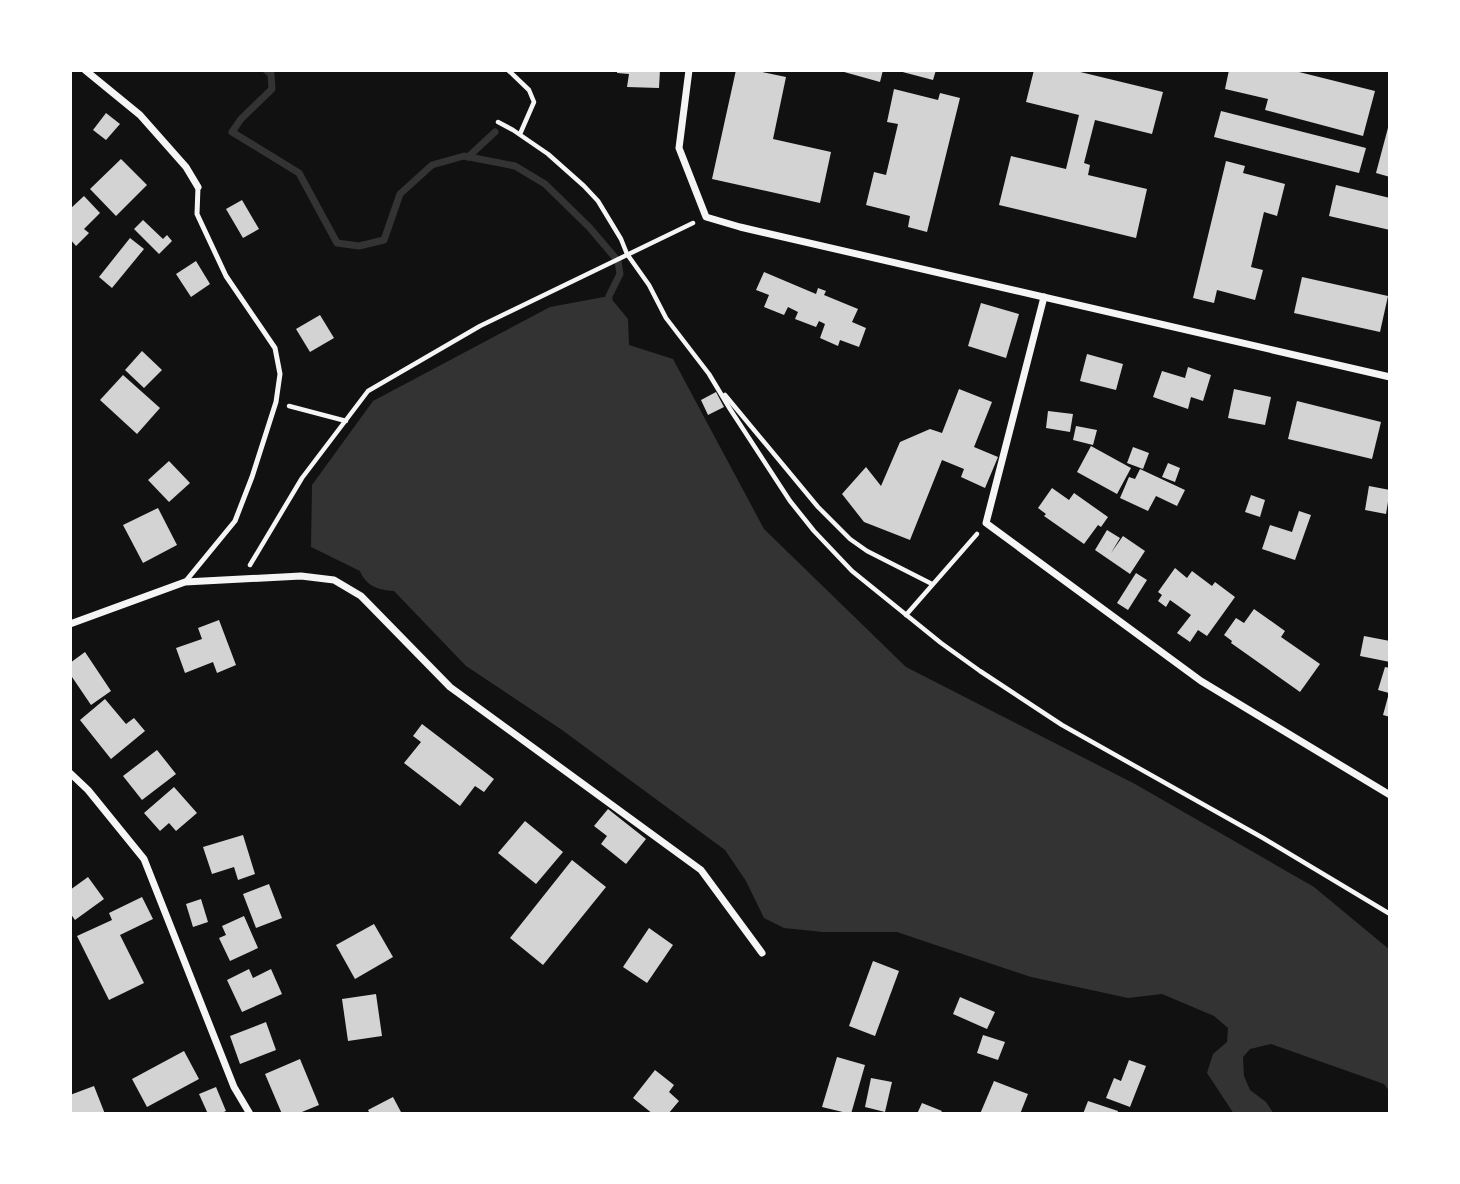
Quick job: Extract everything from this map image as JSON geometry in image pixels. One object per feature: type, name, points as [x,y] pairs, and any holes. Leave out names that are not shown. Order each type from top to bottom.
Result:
[{"type":"street","points":[[85,70],[141,115],[186,167],[198,187]]},
{"type":"street","points":[[689,70],[679,148],[706,217],[1390,377]]},
{"type":"street","points":[[1044,297],[986,523],[1201,681],[1390,795]]},
{"type":"street","points":[[70,624],[185,582],[301,576],[334,580],[361,596],[450,687],[701,870],[762,953]]},
{"type":"street","points":[[70,773],[88,790],[144,859],[234,1087],[250,1114]]},
{"type":"lane","points":[[185,582],[234,521],[252,477],[276,402],[280,374],[275,348],[226,276],[197,214],[198,187]]},
{"type":"path","points":[[508,70],[529,90],[534,102],[520,134]]},
{"type":"path","points":[[498,121],[548,154],[598,201],[666,318],[718,387],[818,507],[850,539],[867,551],[932,584]]},
{"type":"path","points":[[241,580],[302,478],[368,391],[480,326],[706,217]]},
{"type":"path","points":[[718,387],[769,471],[814,531],[852,571],[941,643],[1062,725],[1390,914]]},
{"type":"path","points":[[276,402],[346,421]]},
{"type":"path","points":[[906,615],[986,523]]},
{"type":"shaded area","points":[[609,296],[628,319],[629,345],[673,359],[764,529],[906,667],[1135,784],[1314,887],[1390,950],[1390,1092],[1384,1084],[1271,1044],[1250,1049],[1243,1057],[1244,1076],[1250,1090],[1266,1102],[1274,1114],[1234,1114],[1207,1073],[1213,1054],[1227,1042],[1228,1028],[1214,1016],[1162,994],[1128,998],[1031,977],[897,932],[823,932],[784,928],[764,918],[746,881],[725,850],[562,730],[466,666],[394,591],[373,586],[360,571],[311,547],[312,485],[373,401],[550,307]]},
{"type":"building","points":[[617,70],[660,70],[659,88],[627,87],[629,74],[617,73]]},
{"type":"building","points":[[736,70],[753,70],[786,77],[773,139],[831,152],[820,203],[712,179]]},
{"type":"building","points":[[837,70],[883,70],[880,82]]},
{"type":"building","points":[[895,70],[936,70],[933,80]]},
{"type":"building","points":[[1034,70],[1072,70],[1163,92],[1152,134],[1095,120],[1084,163],[1090,165],[1088,175],[1147,189],[1136,238],[999,205],[1011,156],[1066,169],[1079,115],[1026,102]]},
{"type":"building","points":[[1229,70],[1291,70],[1375,91],[1363,136],[1265,110],[1268,99],[1225,89]]},
{"type":"building","points":[[894,89],[938,100],[940,93],[960,98],[927,232],[908,227],[910,216],[866,205],[874,172],[886,175],[898,124],[887,122]]},
{"type":"building","points":[[1221,111],[1366,148],[1359,173],[1214,137]]},
{"type":"building","points":[[106,113],[120,124],[106,140],[93,130]]},
{"type":"building","points":[[1390,124],[1390,177],[1376,173]]},
{"type":"building","points":[[121,159],[147,185],[116,216],[90,189]]},
{"type":"building","points":[[1226,161],[1245,166],[1243,173],[1285,184],[1277,216],[1264,212],[1251,267],[1263,270],[1255,300],[1217,290],[1214,303],[1193,298]]},
{"type":"building","points":[[1336,185],[1390,198],[1390,230],[1329,216]]},
{"type":"building","points":[[84,196],[100,213],[84,229],[89,233],[76,246],[70,239],[70,209]]},
{"type":"building","points":[[242,200],[259,229],[243,238],[226,209]]},
{"type":"building","points":[[143,220],[163,239],[167,235],[172,241],[159,254],[134,229]]},
{"type":"building","points":[[130,238],[144,249],[112,288],[99,277]]},
{"type":"building","points":[[196,261],[210,284],[191,297],[176,274]]},
{"type":"building","points":[[764,272],[816,294],[818,288],[826,291],[824,295],[858,309],[852,322],[866,328],[859,347],[840,340],[838,346],[820,338],[825,324],[819,321],[816,327],[795,319],[798,312],[788,307],[784,315],[764,307],[769,295],[756,290]]},
{"type":"building","points":[[1302,277],[1388,296],[1380,332],[1294,313]]},
{"type":"building","points":[[981,303],[1019,314],[1006,358],[968,346]]},
{"type":"building","points":[[320,315],[334,338],[310,352],[296,329]]},
{"type":"building","points":[[142,351],[162,370],[144,388],[125,370]]},
{"type":"building","points":[[1087,354],[1123,364],[1116,390],[1080,381]]},
{"type":"building","points":[[1188,367],[1211,375],[1203,401],[1191,397],[1188,409],[1153,397],[1162,371],[1185,378]]},
{"type":"building","points":[[123,375],[160,408],[137,434],[100,400]]},
{"type":"building","points":[[959,389],[992,402],[974,447],[998,457],[985,488],[961,477],[964,469],[942,460],[910,540],[864,522],[842,494],[866,467],[881,486],[900,442],[930,429],[942,433]]},
{"type":"building","points":[[1234,389],[1271,397],[1265,425],[1228,418]]},
{"type":"building","points":[[716,392],[724,407],[708,415],[701,400]]},
{"type":"building","points":[[1297,401],[1381,422],[1372,459],[1288,439]]},
{"type":"building","points":[[1048,411],[1073,414],[1070,432],[1046,428]]},
{"type":"building","points":[[1076,426],[1097,430],[1093,445],[1073,440]]},
{"type":"building","points":[[1091,446],[1131,468],[1117,494],[1077,472]]},
{"type":"building","points":[[1133,447],[1149,453],[1143,469],[1127,463]]},
{"type":"building","points":[[169,461],[190,483],[169,502],[148,480]]},
{"type":"building","points":[[1168,463],[1180,468],[1175,482],[1162,477]]},
{"type":"building","points":[[1140,469],[1185,490],[1177,506],[1156,496],[1148,511],[1120,498],[1129,477],[1135,479]]},
{"type":"building","points":[[1369,486],[1390,490],[1386,514],[1365,510]]},
{"type":"building","points":[[1052,488],[1069,500],[1074,493],[1108,517],[1101,527],[1098,525],[1084,544],[1044,516],[1046,514],[1038,508]]},
{"type":"building","points":[[1251,495],[1265,500],[1260,517],[1245,512]]},
{"type":"building","points":[[158,508],[177,545],[143,563],[123,525]]},
{"type":"building","points":[[1299,511],[1311,515],[1295,560],[1262,549],[1270,525],[1292,532]]},
{"type":"building","points":[[1107,530],[1120,538],[1111,553],[1123,536],[1145,551],[1130,574],[1095,550]]},
{"type":"building","points":[[1175,568],[1187,578],[1192,571],[1212,586],[1215,582],[1235,597],[1207,636],[1198,630],[1190,642],[1177,633],[1191,615],[1170,600],[1166,607],[1158,601],[1162,595],[1158,592]]},
{"type":"building","points":[[1136,573],[1147,580],[1128,610],[1117,603]]},
{"type":"building","points":[[1254,609],[1285,631],[1281,637],[1320,664],[1300,692],[1231,643],[1224,635],[1236,618],[1244,623]]},
{"type":"building","points":[[219,620],[236,665],[217,673],[213,662],[185,673],[176,648],[202,639],[198,628]]},
{"type":"building","points":[[1364,636],[1390,641],[1390,662],[1360,656]]},
{"type":"building","points":[[85,652],[111,691],[91,705],[70,674],[70,663]]},
{"type":"building","points":[[1385,667],[1390,668],[1390,717],[1383,715],[1389,693],[1378,690]]},
{"type":"building","points":[[105,699],[126,724],[134,718],[145,731],[111,759],[80,720]]},
{"type":"building","points":[[422,724],[494,779],[484,792],[475,786],[460,806],[404,763],[421,742],[413,736]]},
{"type":"building","points":[[157,750],[176,774],[142,800],[123,776]]},
{"type":"building","points":[[174,787],[197,813],[176,831],[169,823],[160,831],[144,813]]},
{"type":"building","points":[[608,809],[646,839],[626,864],[601,844],[607,836],[594,826]]},
{"type":"building","points":[[525,821],[563,852],[536,884],[498,853]]},
{"type":"building","points":[[243,835],[255,874],[238,880],[234,867],[212,874],[203,847]]},
{"type":"building","points":[[572,860],[606,887],[543,965],[510,938]]},
{"type":"building","points":[[88,877],[104,899],[75,920],[70,913],[70,890]]},
{"type":"building","points":[[269,884],[282,918],[256,928],[243,894]]},
{"type":"building","points":[[142,897],[153,919],[120,935],[144,983],[109,1000],[77,936],[112,920],[109,913]]},
{"type":"building","points":[[201,899],[208,922],[193,927],[186,904]]},
{"type":"building","points":[[244,916],[258,948],[230,961],[219,938],[226,935],[222,926]]},
{"type":"building","points":[[374,924],[393,957],[355,979],[336,945]]},
{"type":"building","points":[[649,928],[673,945],[647,983],[623,967]]},
{"type":"building","points":[[873,961],[899,971],[875,1036],[849,1026]]},
{"type":"building","points":[[249,969],[253,978],[271,969],[282,994],[242,1012],[227,980]]},
{"type":"building","points":[[376,994],[382,1036],[348,1041],[342,999]]},
{"type":"building","points":[[960,997],[995,1012],[987,1029],[953,1014]]},
{"type":"building","points":[[266,1022],[276,1050],[240,1064],[230,1036]]},
{"type":"building","points":[[983,1035],[1005,1042],[998,1060],[977,1053]]},
{"type":"building","points":[[184,1051],[199,1079],[147,1107],[132,1079]]},
{"type":"building","points":[[837,1057],[865,1065],[851,1114],[822,1107]]},
{"type":"building","points":[[300,1059],[319,1105],[297,1114],[282,1114],[265,1074]]},
{"type":"building","points":[[1129,1060],[1146,1066],[1130,1107],[1106,1098],[1114,1078],[1121,1081]]},
{"type":"building","points":[[655,1070],[674,1085],[669,1092],[679,1101],[668,1114],[653,1114],[633,1098]]},
{"type":"building","points":[[871,1078],[892,1082],[885,1112],[865,1107]]},
{"type":"building","points":[[994,1081],[1028,1094],[1020,1114],[980,1114]]},
{"type":"building","points":[[94,1086],[105,1114],[70,1114],[70,1095]]},
{"type":"building","points":[[216,1087],[226,1111],[208,1114],[199,1094]]},
{"type":"building","points":[[393,1097],[402,1114],[370,1114],[368,1110]]},
{"type":"building","points":[[1088,1101],[1118,1111],[1117,1114],[1083,1114]]},
{"type":"building","points":[[922,1103],[942,1111],[940,1114],[917,1114]]},
{"type":"waterway","points":[[266,70],[271,74],[272,89],[241,119],[232,132],[299,173],[337,243],[359,246],[384,240],[400,194],[432,165],[464,156],[515,166],[545,184],[589,227],[618,261],[620,274],[609,296],[609,303]]},
{"type":"waterway","points":[[468,157],[495,132]]}]
